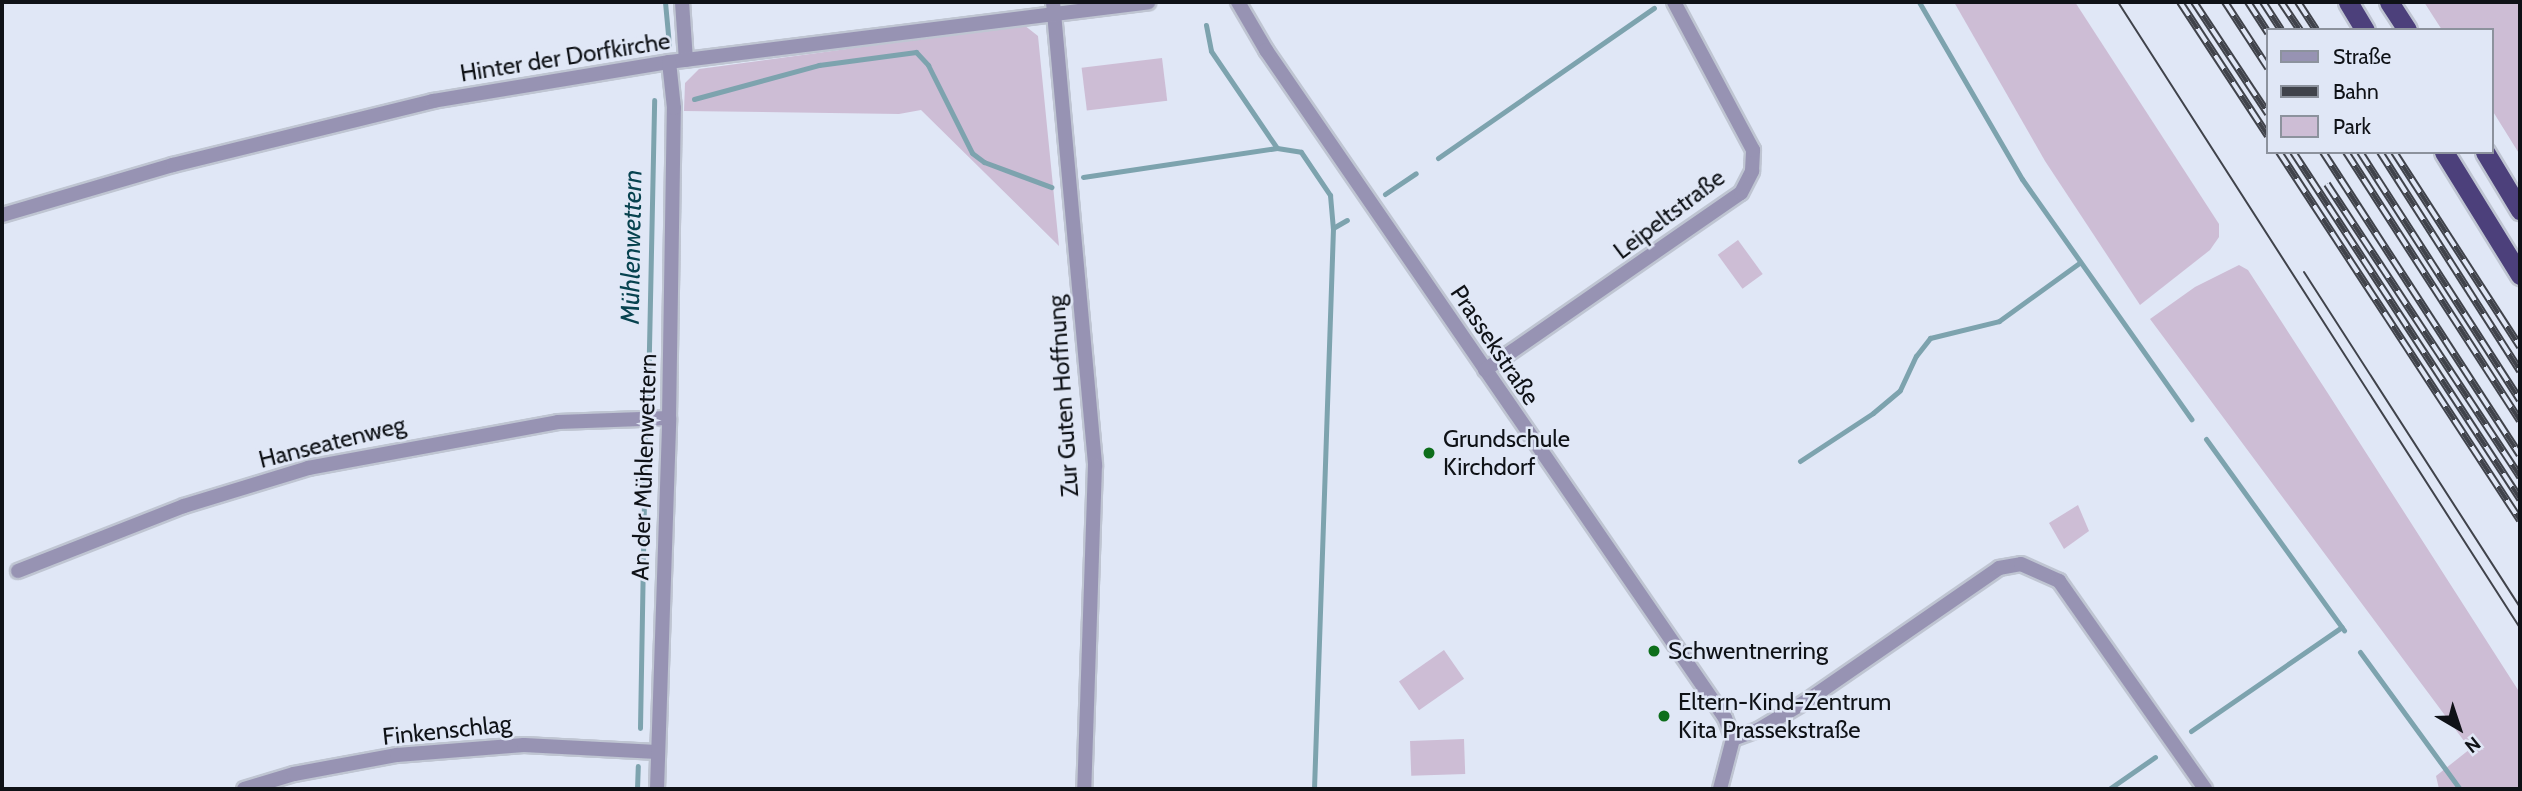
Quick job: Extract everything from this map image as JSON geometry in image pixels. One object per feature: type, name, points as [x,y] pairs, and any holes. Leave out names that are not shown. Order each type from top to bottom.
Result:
[{"type":"highway","points":[[2347,2],[2364,28]]},
{"type":"highway","points":[[2389,2],[2406,28]]},
{"type":"highway","points":[[2445,154],[2520,275]]},
{"type":"highway","points":[[2486,154],[2520,210]]},
{"type":"street","points":[[682,2],[686,60]]},
{"type":"street","name":"Hinter der Dorfkirche","points":[[2,215],[173,164],[433,102],[669,62],[1053,6],[1148,2]]},
{"type":"street","name":"Prassekstraße","points":[[1238,2],[1485,370],[1725,718],[1732,738]]},
{"type":"street","name":"Leipeltstraße","points":[[1485,370],[1741,192],[1752,171],[1754,150],[1674,2]]},
{"type":"street","name":"Zur Guten Hoffnung","points":[[1053,6],[1095,466],[1084,789]]},
{"type":"street","name":"An der Mühlenwettern","points":[[656,789],[669,418],[674,108],[669,62]]},
{"type":"street","name":"Hanseatenweg","points":[[18,571],[184,506],[308,468],[558,422],[669,418]]},
{"type":"street","points":[[1720,789],[1732,738],[1759,730],[1805,702],[1999,568],[2021,564],[2059,581],[2205,789]]},
{"type":"street","name":"Finkenschlag","points":[[244,789],[294,774],[397,755],[524,745],[657,752]]},
{"type":"green space","points":[[1954,2],[2075,2],[2219,224],[2219,237],[2210,250],[2140,305],[2045,161]]},
{"type":"green space","points":[[2424,2],[2520,2],[2520,155],[2494,113],[2494,28],[2441,28]]},
{"type":"green space","points":[[1024,25],[1038,36],[1059,246],[921,110],[899,114],[684,111],[685,83],[699,69]]},
{"type":"green space","points":[[1162,58],[1167,101],[1087,111],[1082,68]]},
{"type":"green space","points":[[1738,240],[1763,274],[1742,289],[1718,255]]},
{"type":"green space","points":[[2239,265],[2248,270],[2520,693],[2520,789],[2439,789],[2436,776],[2470,749],[2150,319],[2195,287]]},
{"type":"green space","points":[[2078,505],[2089,531],[2064,549],[2049,523]]},
{"type":"green space","points":[[1444,650],[1464,679],[1419,710],[1399,682]]},
{"type":"green space","points":[[1464,739],[1465,774],[1411,776],[1410,741]]},
{"type":"waterway","name":"Mühlenwettern","points":[[665,2],[669,45]]},
{"type":"waterway","points":[[1919,2],[2022,179],[2191,419]]},
{"type":"waterway","points":[[1438,158],[1654,8]]},
{"type":"waterway","points":[[1206,25],[1211,51],[1277,148],[1301,152],[1330,195],[1333,228],[1314,789]]},
{"type":"waterway","points":[[694,99],[819,65],[916,52],[928,65],[972,153],[984,162],[1051,187]]},
{"type":"waterway","name":"Mühlenwettern","points":[[648,395],[654,100]]},
{"type":"waterway","points":[[1083,177],[1277,148]]},
{"type":"waterway","points":[[1385,194],[1416,173]]},
{"type":"waterway","points":[[1333,228],[1347,220]]},
{"type":"waterway","points":[[1800,461],[1873,413],[1900,390],[1916,356],[1930,338],[1999,321],[2079,263]]},
{"type":"waterway","name":"Mühlenwettern","points":[[640,728],[645,433]]},
{"type":"waterway","points":[[2206,439],[2344,630]]},
{"type":"waterway","points":[[2191,731],[2342,627]]},
{"type":"waterway","points":[[2360,652],[2460,789]]},
{"type":"waterway","points":[[2109,789],[2155,757]]},
{"type":"waterway","name":"Mühlenwettern","points":[[637,789],[638,766]]},
{"type":"tram line","points":[[2118,2],[2520,628]]},
{"type":"tram line","points":[[2304,272],[2520,607]]},
{"type":"railway","points":[[2180,2],[2266,133]]},
{"type":"railway","points":[[2194,2],[2266,111]]},
{"type":"railway","points":[[2225,2],[2266,65]]},
{"type":"railway","points":[[2248,2],[2266,30]]},
{"type":"railway","points":[[2263,2],[2280,28]]},
{"type":"railway","points":[[2281,2],[2299,28]]},
{"type":"railway","points":[[2298,2],[2315,28]]},
{"type":"railway","points":[[2280,154],[2520,520]]},
{"type":"railway","points":[[2294,154],[2520,499]]},
{"type":"railway","points":[[2324,154],[2520,455]]},
{"type":"railway","points":[[2347,154],[2520,421]]},
{"type":"railway","points":[[2361,154],[2520,400]]},
{"type":"railway","points":[[2381,154],[2520,371]]},
{"type":"railway","points":[[2395,154],[2520,347]]},
{"type":"railway","points":[[2327,184],[2520,477]]},
{"type":"place","name":"Grundschule Kirchdorf","points":[[1429,453]]},
{"type":"place","name":"Schwentnerring","points":[[1654,651]]},
{"type":"place","name":"Eltern-Kind-Zentrum Kita Prassekstraße","points":[[1664,716]]}]
